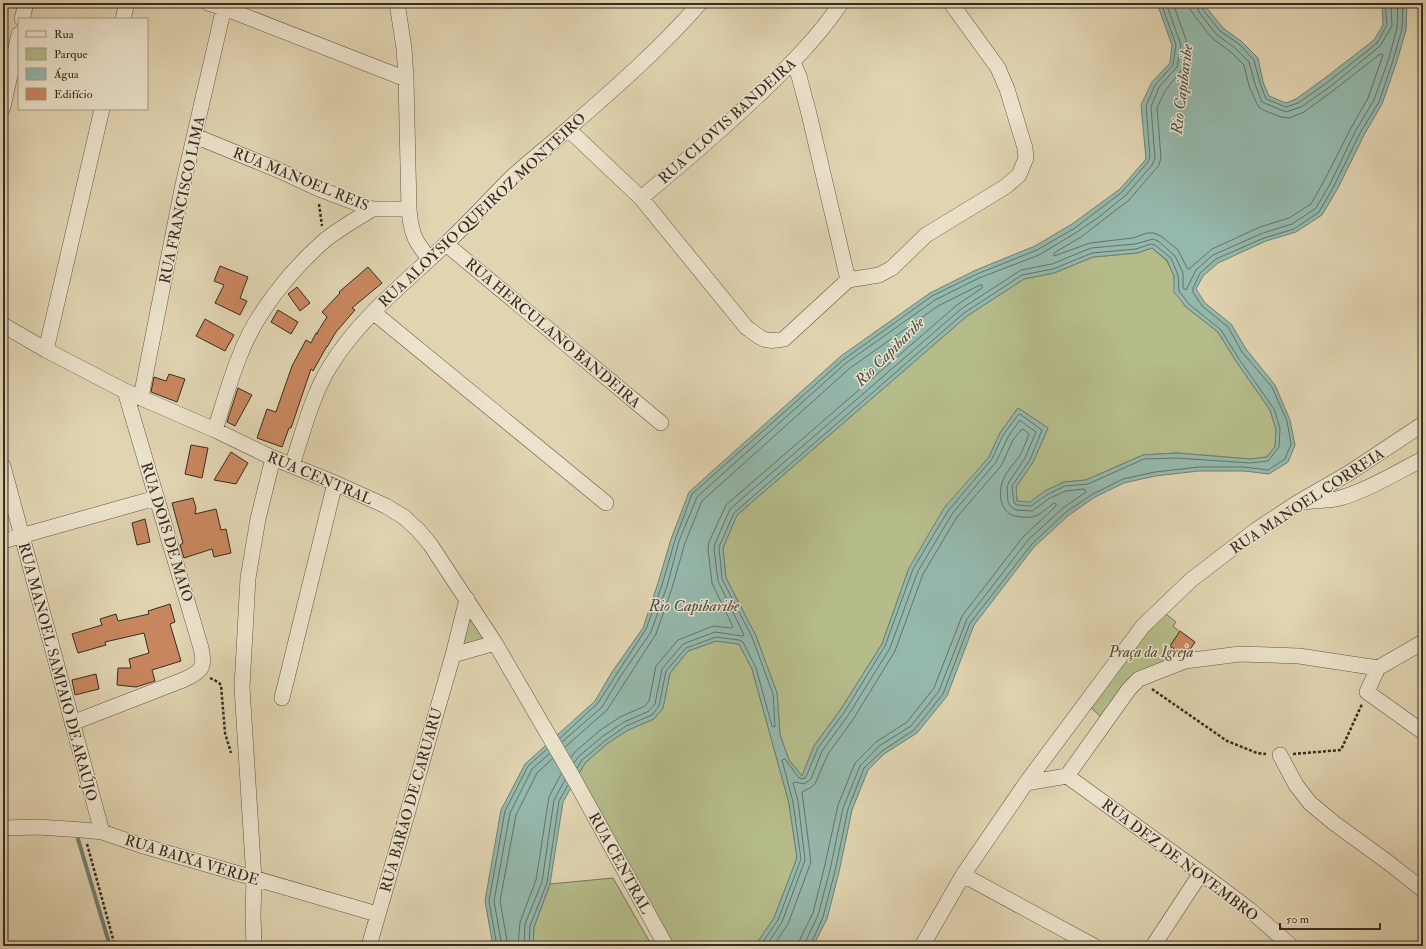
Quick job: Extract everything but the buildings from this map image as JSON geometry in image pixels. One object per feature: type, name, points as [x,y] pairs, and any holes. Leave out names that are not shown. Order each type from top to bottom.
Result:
[{"type":"street","points":[[22,18],[26,3]]},
{"type":"street","points":[[123,18],[127,3]]},
{"type":"street","points":[[208,3],[224,5],[406,79]]},
{"type":"street","points":[[397,3],[404,48],[406,79],[408,209],[411,227],[416,241],[430,258]]},
{"type":"street","name":"RUA ALOYSIO QUEIROZ MONTEIRO","points":[[292,465],[312,404],[328,370],[348,339],[373,312],[446,244],[514,176],[640,64],[689,16],[700,3]]},
{"type":"street","name":"RUA CLOVIS BANDEIRA","points":[[641,198],[733,120],[793,62],[828,22],[841,3]]},
{"type":"street","points":[[568,129],[641,198],[746,327],[760,338],[771,341],[784,339],[848,280],[879,275],[892,268],[926,235],[1005,188],[1019,175],[1024,166],[1026,158],[1025,148],[1007,89],[998,68],[951,3]]},
{"type":"street","name":"RUA FRANCISCO LIMA","points":[[141,398],[182,189],[224,5]]},
{"type":"street","points":[[3,108],[18,39]]},
{"type":"street","points":[[793,62],[799,76],[809,114],[848,280]]},
{"type":"street","points":[[46,350],[102,110]]},
{"type":"street","name":"RUA MANOEL REIS","points":[[195,136],[278,170],[319,189],[372,209],[408,209]]},
{"type":"street","points":[[215,430],[240,354],[254,324],[276,293],[325,240],[372,209]]},
{"type":"street","name":"RUA HERCULANO BANDEIRA","points":[[446,244],[661,423]]},
{"type":"street","points":[[373,312],[606,503]]},
{"type":"street","name":"RUA CENTRAL","points":[[3,326],[125,391],[215,430],[273,458],[335,483],[386,506],[418,530],[430,544],[495,643],[574,779],[666,946]]},
{"type":"street","name":"RUA DOIS DE MAIO","points":[[125,391],[202,648],[204,658],[203,666],[198,672]]},
{"type":"street","name":"RUA MANOEL CORREIA","points":[[929,944],[963,875],[1026,783],[1143,626],[1191,580],[1256,530],[1297,503],[1349,473],[1423,424]]},
{"type":"street","points":[[254,946],[254,878],[242,687],[248,578],[258,519],[273,458]]},
{"type":"street","points":[[1297,503],[1316,500],[1335,500],[1352,494],[1423,459]]},
{"type":"street","name":"RUA MANOEL SAMPAIO DE ARAÚJO","points":[[3,466],[102,832]]},
{"type":"street","points":[[282,698],[335,483]]},
{"type":"street","points":[[3,541],[156,498]]},
{"type":"street","name":"RUA BARÃO DE CARUARU","points":[[369,946],[453,655],[467,599]]},
{"type":"street","points":[[1423,642],[1378,668],[1367,692],[1423,732]]},
{"type":"street","points":[[453,655],[495,643]]},
{"type":"street","points":[[1026,783],[1067,776],[1129,688],[1139,679],[1185,661],[1240,654],[1299,656],[1378,668]]},
{"type":"street","points":[[72,723],[183,680],[198,672]]},
{"type":"street","points":[[1280,755],[1296,785],[1310,803],[1334,823],[1390,863],[1423,890]]},
{"type":"street","name":"RUA DEZ DE NOVEMBRO","points":[[1067,776],[1201,872],[1250,910],[1291,946]]},
{"type":"street","name":"RUA BAIXA VERDE","points":[[3,828],[38,827],[102,832],[140,846],[378,914]]},
{"type":"street","points":[[1153,946],[1201,872]]},
{"type":"street","points":[[963,875],[1094,946]]},
{"type":"path","points":[[319,189],[321,221],[325,240]]},
{"type":"path","points":[[198,672],[218,682],[221,686],[225,733],[233,758]]},
{"type":"path","points":[[1139,679],[1228,741],[1257,753],[1280,755],[1341,750],[1367,692]]},
{"type":"path","points":[[83,830],[115,946]]},
{"type":"green space","points":[[1152,248],[1167,261],[1174,276],[1175,292],[1186,307],[1218,332],[1270,410],[1276,429],[1275,447],[1267,457],[1250,459],[1177,453],[1143,455],[1086,480],[1064,482],[1045,491],[1030,503],[1017,501],[1016,487],[1033,462],[1048,428],[1018,408],[1000,433],[989,457],[909,568],[882,644],[841,709],[814,746],[802,776],[789,760],[780,735],[777,693],[756,636],[726,578],[723,548],[737,515],[967,316],[1024,279],[1054,273],[1093,257],[1137,253]]},
{"type":"green space","name":"Praça da Igreja","points":[[1162,611],[1176,622],[1173,626],[1180,632],[1170,646],[1184,657],[1158,669],[1101,717],[1087,704]]},
{"type":"green space","points":[[471,616],[486,641],[459,645]]},
{"type":"green space","points":[[716,641],[739,644],[752,669],[789,803],[797,858],[774,918],[755,946],[674,946],[578,775],[585,763],[608,743],[628,730],[654,719],[663,708],[670,673],[688,651]]},
{"type":"green space","points":[[613,878],[652,946],[533,946],[534,927],[550,884]]},
{"type":"water","name":"Rio Capibaribe","points":[[1157,3],[1204,3],[1223,28],[1241,41],[1258,58],[1263,82],[1269,96],[1286,103],[1296,99],[1374,40],[1383,25],[1382,3],[1407,3],[1406,30],[1382,104],[1364,135],[1338,188],[1322,215],[1296,232],[1266,241],[1218,263],[1203,276],[1196,289],[1205,303],[1231,324],[1246,349],[1275,385],[1290,420],[1295,445],[1288,462],[1269,474],[1244,471],[1199,471],[1155,476],[1124,483],[1095,497],[1069,515],[1034,547],[974,625],[947,696],[917,733],[884,754],[868,770],[852,810],[827,919],[813,946],[755,946],[774,918],[797,858],[789,803],[752,669],[739,644],[716,641],[688,651],[670,673],[663,708],[654,719],[628,730],[608,743],[585,763],[563,802],[550,884],[534,927],[533,946],[493,946],[485,901],[501,810],[525,764],[595,701],[612,672],[643,628],[671,539],[689,492],[841,356],[930,293],[976,270],[1035,246],[1072,224],[1120,189],[1146,159],[1141,105],[1152,82],[1170,63],[1172,45]],"holes":[[[1152,248],[1167,260],[1174,276],[1174,292],[1186,307],[1218,332],[1270,410],[1276,429],[1275,447],[1267,457],[1250,459],[1177,453],[1143,455],[1086,480],[1064,482],[1045,491],[1030,502],[1017,501],[1016,487],[1033,462],[1048,428],[1018,408],[1000,433],[989,457],[944,508],[909,568],[882,644],[841,709],[814,746],[802,776],[789,760],[780,735],[777,693],[756,636],[726,578],[723,548],[737,515],[967,316],[1024,279],[1054,273],[1093,257],[1137,253]]]},
{"type":"waterway","points":[[78,839],[110,946]]}]
